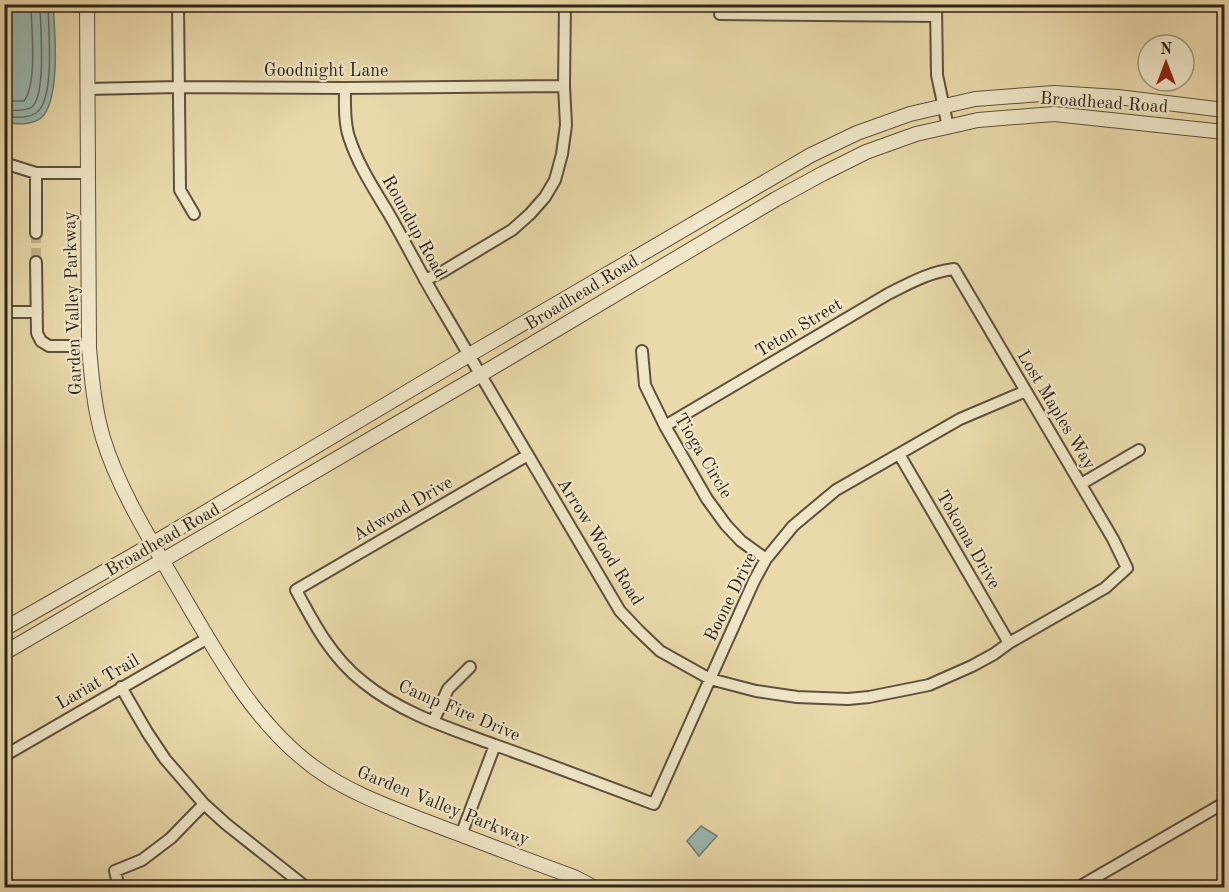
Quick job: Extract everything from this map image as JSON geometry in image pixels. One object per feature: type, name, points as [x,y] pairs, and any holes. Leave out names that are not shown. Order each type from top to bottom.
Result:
[{"type":"street","name":"Garden Valley Parkway","points":[[87,4],[89,346],[93,398],[113,467],[153,544],[208,638],[253,707],[283,741],[315,768],[372,800],[574,877],[595,888]]},
{"type":"street","points":[[178,4],[180,190],[194,214]]},
{"type":"street","points":[[425,280],[512,230],[545,197],[555,180],[566,125],[564,4]]},
{"type":"street","points":[[720,14],[936,10],[937,75],[948,127]]},
{"type":"street","name":"Goodnight Lane","points":[[87,89],[564,86]]},
{"type":"street","name":"Roundup Road","points":[[345,88],[348,135],[355,154],[480,375]]},
{"type":"street","name":"Broadhead Road","points":[[4,629],[153,544],[469,355],[811,155],[857,133],[910,114],[975,99],[1054,93],[1118,97],[1224,110]]},
{"type":"street","points":[[1116,120],[1118,97]]},
{"type":"street","name":"Broadhead Road","points":[[4,653],[776,199],[866,152],[916,134],[978,120],[1054,114],[1224,132]]},
{"type":"street","points":[[4,163],[36,173],[88,173]]},
{"type":"street","points":[[36,173],[36,233]]},
{"type":"street","points":[[36,262],[37,333],[41,341],[49,346],[89,346]]},
{"type":"street","name":"Lost Maples Way","points":[[954,269],[1113,539],[1127,568]]},
{"type":"street","name":"Teton Street","points":[[665,426],[888,294],[920,278],[939,271],[954,269]]},
{"type":"street","points":[[4,312],[37,312]]},
{"type":"street","name":"Tioga Circle","points":[[642,351],[645,385],[665,426],[707,499],[741,541],[766,559]]},
{"type":"street","name":"Arrow Wood Road","points":[[480,375],[620,611],[660,651],[710,679],[756,691],[797,697],[848,699],[929,685],[994,654],[1105,588],[1127,568]]},
{"type":"street","name":"Boone Drive","points":[[654,804],[754,581],[766,559],[793,526],[836,490],[960,419],[1026,391]]},
{"type":"street","points":[[1081,484],[1139,450]]},
{"type":"street","name":"Tokoma Drive","points":[[899,454],[1009,643]]},
{"type":"street","name":"Adwood Drive","points":[[296,590],[528,455]]},
{"type":"street","name":"Camp Fire Drive","points":[[296,590],[316,628],[336,657],[362,682],[394,704],[433,722],[654,804]]},
{"type":"street","name":"Lariat Trail","points":[[4,756],[208,638]]},
{"type":"street","points":[[433,722],[448,689],[470,667]]},
{"type":"street","points":[[121,687],[165,759],[204,804],[307,888]]},
{"type":"street","points":[[461,835],[495,745]]},
{"type":"street","points":[[1077,888],[1224,803]]},
{"type":"street","points":[[119,888],[115,871],[142,860],[171,838],[204,804]]},
{"type":"water","points":[[5,4],[53,5],[55,62],[52,92],[44,115],[31,123],[5,123]]},
{"type":"water","points":[[701,826],[717,836],[699,856],[687,841]]},
{"type":"tunnel","points":[[36,233],[36,262]]}]
